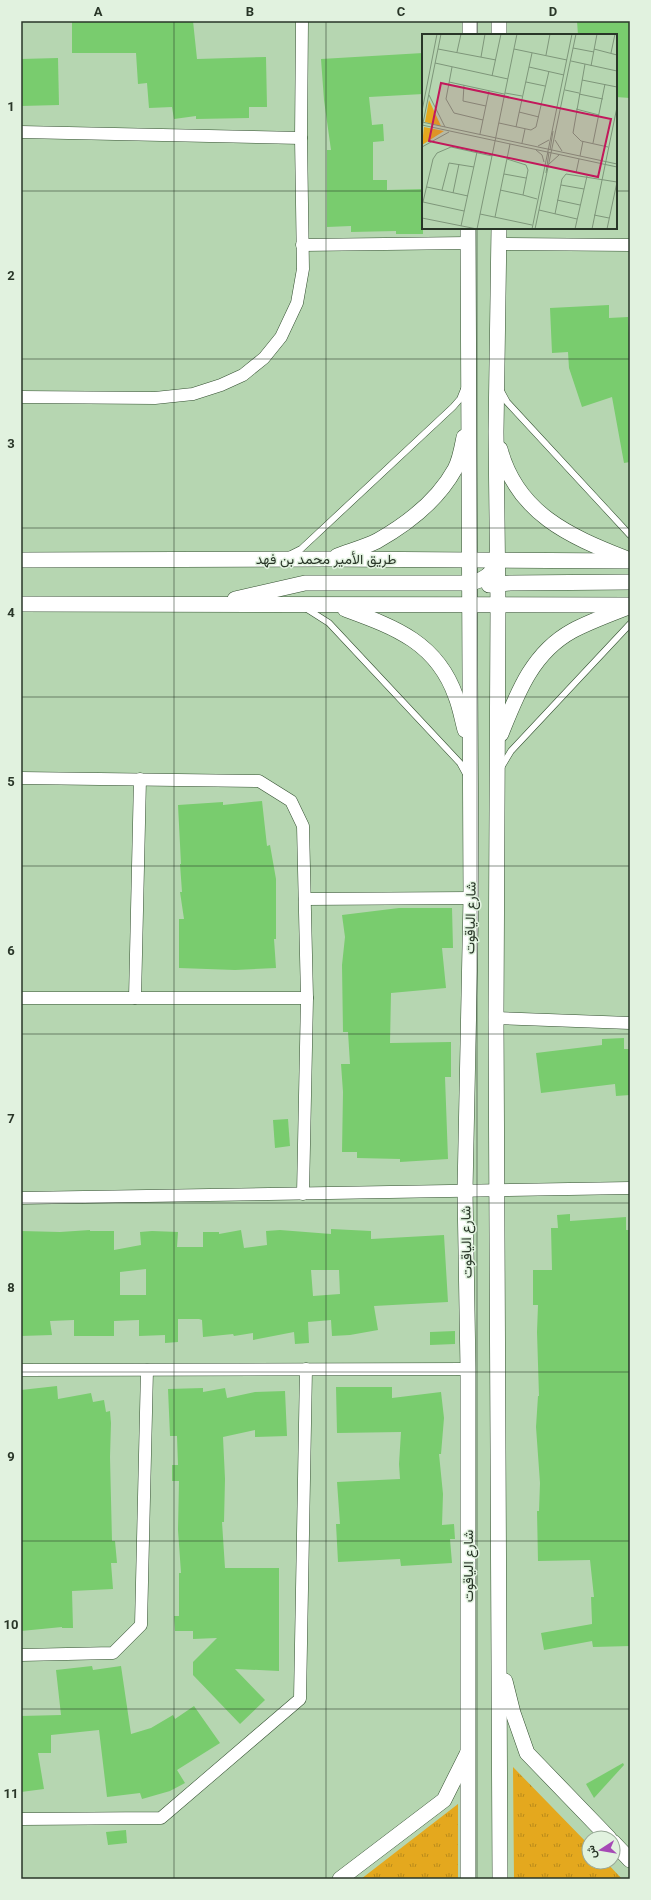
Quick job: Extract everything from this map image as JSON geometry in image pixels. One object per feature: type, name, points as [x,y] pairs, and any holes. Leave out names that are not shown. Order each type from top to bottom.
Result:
[{"type":"street","points":[[21,397],[155,398],[193,394],[222,385],[243,375],[264,358],[281,337],[297,303],[302,269],[302,21]]},
{"type":"street","points":[[470,21],[470,34]]},
{"type":"street","points":[[499,21],[499,34]]},
{"type":"street","points":[[21,132],[301,138]]},
{"type":"street","points":[[468,229],[470,559],[485,582]]},
{"type":"street","points":[[471,605],[498,560],[496,432],[498,229]]},
{"type":"street","points":[[302,244],[468,243]]},
{"type":"street","points":[[498,244],[630,245]]},
{"type":"street","points":[[328,559],[376,542],[415,516],[432,500],[456,468],[469,418]]},
{"type":"street","points":[[496,432],[503,458],[512,478],[536,510],[552,524],[570,534],[630,561]]},
{"type":"street","name":"طريق الأمير محمد بن فهد","points":[[21,560],[470,559],[630,561]]},
{"type":"street","name":"شارع الياقوت","points":[[485,582],[498,605],[496,1018],[500,1879]]},
{"type":"street","points":[[208,605],[305,583],[630,582]]},
{"type":"street","points":[[21,604],[630,606]]},
{"type":"street","points":[[334,605],[396,629],[410,636],[426,650],[448,679],[456,696],[471,748]]},
{"type":"street","name":"شارع الياقوت","points":[[468,1879],[468,1369],[465,1191],[471,898],[471,605]]},
{"type":"street","points":[[498,742],[520,686],[542,655],[571,632],[630,606]]},
{"type":"street","points":[[21,778],[259,780],[291,801],[303,826],[307,998],[303,1194]]},
{"type":"street","points":[[135,998],[140,779]]},
{"type":"street","points":[[305,899],[471,898]]},
{"type":"street","points":[[21,998],[307,998]]},
{"type":"street","points":[[496,1018],[630,1023]]},
{"type":"street","points":[[21,1198],[630,1188]]},
{"type":"street","points":[[21,1819],[161,1818],[300,1699],[306,1369]]},
{"type":"street","points":[[21,1370],[468,1369]]},
{"type":"street","points":[[21,1656],[113,1653],[141,1625],[146,1370]]},
{"type":"street","points":[[499,1660],[513,1713],[527,1753],[601,1830]]},
{"type":"street","points":[[340,1879],[444,1800],[468,1751]]},
{"type":"street","points":[[621,1850],[630,1860]]},
{"type":"lane","points":[[273,559],[286,556],[301,548],[453,407],[460,399],[469,374]]},
{"type":"lane","points":[[497,374],[500,388],[507,402],[630,535]]},
{"type":"lane","points":[[294,605],[310,609],[329,623],[460,762],[471,793]]},
{"type":"lane","points":[[498,781],[505,760],[511,751],[630,624]]},
{"type":"green space","points":[[513,1767],[581,1837],[581,1870],[614,1870],[622,1879],[514,1879]]},
{"type":"green space","points":[[458,1804],[458,1879],[361,1879]]},
{"type":"building","points":[[72,21],[193,21],[197,59],[266,57],[267,107],[249,107],[249,118],[196,119],[196,116],[174,119],[172,107],[149,108],[147,83],[138,84],[136,53],[72,53]]},
{"type":"building","points":[[577,21],[630,21],[630,98],[617,97],[617,34],[578,34]]},
{"type":"building","points":[[422,53],[422,94],[369,97],[372,125],[383,124],[384,141],[373,142],[373,180],[387,180],[387,190],[422,189],[423,234],[396,234],[396,231],[351,232],[351,226],[327,227],[327,150],[331,150],[324,100],[321,59]]},
{"type":"building","points":[[58,58],[59,105],[21,106],[21,59]]},
{"type":"building","points":[[609,305],[609,318],[628,317],[630,349],[630,462],[624,463],[612,397],[582,407],[569,368],[568,352],[552,353],[550,308]]},
{"type":"building","points":[[262,801],[267,846],[270,845],[276,879],[276,939],[274,939],[276,968],[235,970],[179,968],[179,919],[184,919],[180,892],[182,892],[178,805],[223,802],[223,805]]},
{"type":"building","points":[[399,908],[452,908],[453,948],[442,948],[446,988],[391,993],[390,1043],[451,1042],[451,1077],[445,1077],[448,1159],[400,1162],[400,1159],[357,1158],[357,1152],[342,1152],[343,1092],[341,1064],[350,1064],[348,1032],[343,1032],[342,965],[345,937],[342,915]]},
{"type":"building","points":[[624,1038],[624,1049],[630,1049],[630,1095],[616,1096],[615,1084],[541,1093],[536,1053],[602,1045],[602,1039]]},
{"type":"building","points":[[288,1119],[290,1146],[275,1148],[273,1120]]},
{"type":"building","points":[[570,1214],[570,1221],[626,1217],[626,1230],[630,1230],[630,1646],[593,1647],[592,1641],[544,1650],[541,1633],[592,1624],[591,1597],[594,1597],[590,1560],[538,1561],[537,1511],[539,1511],[540,1483],[536,1427],[539,1396],[537,1332],[538,1305],[533,1305],[533,1270],[552,1270],[551,1228],[558,1228],[557,1215]]},
{"type":"building","points":[[331,1229],[371,1231],[371,1239],[444,1235],[448,1302],[374,1306],[378,1330],[350,1335],[332,1336],[331,1320],[308,1322],[309,1343],[295,1344],[294,1332],[253,1340],[253,1333],[234,1336],[233,1334],[203,1337],[202,1320],[199,1319],[178,1319],[178,1342],[165,1343],[165,1335],[139,1336],[139,1320],[114,1321],[114,1336],[74,1336],[74,1320],[50,1321],[52,1335],[21,1336],[21,1231],[114,1231],[114,1250],[141,1245],[140,1232],[152,1231],[178,1232],[177,1247],[203,1247],[203,1232],[219,1232],[219,1234],[241,1230],[244,1248],[267,1245],[266,1231],[280,1230],[331,1234]],"holes":[[[146,1269],[146,1295],[120,1295],[120,1272]],[[311,1270],[339,1270],[340,1294],[313,1296]]]},
{"type":"building","points":[[455,1331],[455,1344],[430,1345],[430,1332]]},
{"type":"building","points":[[57,1386],[58,1399],[91,1393],[93,1402],[104,1400],[106,1412],[110,1411],[112,1541],[115,1541],[117,1563],[111,1563],[113,1589],[72,1591],[73,1628],[62,1627],[21,1631],[21,1390]]},
{"type":"building","points":[[336,1387],[392,1387],[392,1398],[441,1392],[444,1418],[441,1454],[439,1454],[443,1494],[442,1525],[454,1524],[455,1539],[450,1539],[452,1563],[401,1566],[400,1559],[338,1562],[336,1524],[340,1524],[337,1482],[400,1479],[399,1464],[401,1432],[337,1433]]},
{"type":"building","points":[[203,1388],[203,1392],[225,1388],[227,1398],[255,1392],[285,1391],[287,1436],[255,1437],[255,1430],[223,1437],[225,1479],[224,1522],[222,1522],[225,1568],[279,1568],[279,1671],[235,1669],[265,1700],[240,1724],[193,1675],[193,1662],[217,1638],[193,1639],[193,1631],[175,1631],[174,1616],[179,1616],[179,1573],[181,1573],[178,1530],[179,1481],[172,1481],[172,1465],[178,1465],[177,1436],[170,1436],[168,1389]]},
{"type":"building","points":[[92,1666],[93,1670],[121,1666],[131,1734],[151,1728],[173,1715],[175,1719],[194,1706],[220,1743],[177,1770],[185,1783],[170,1791],[142,1799],[140,1793],[107,1797],[99,1730],[51,1735],[51,1753],[38,1753],[44,1789],[21,1792],[21,1716],[61,1715],[56,1670]]},
{"type":"building","points":[[623,1763],[624,1765],[594,1798],[586,1784]]},
{"type":"building","points":[[126,1830],[127,1843],[108,1845],[106,1832]]}]
